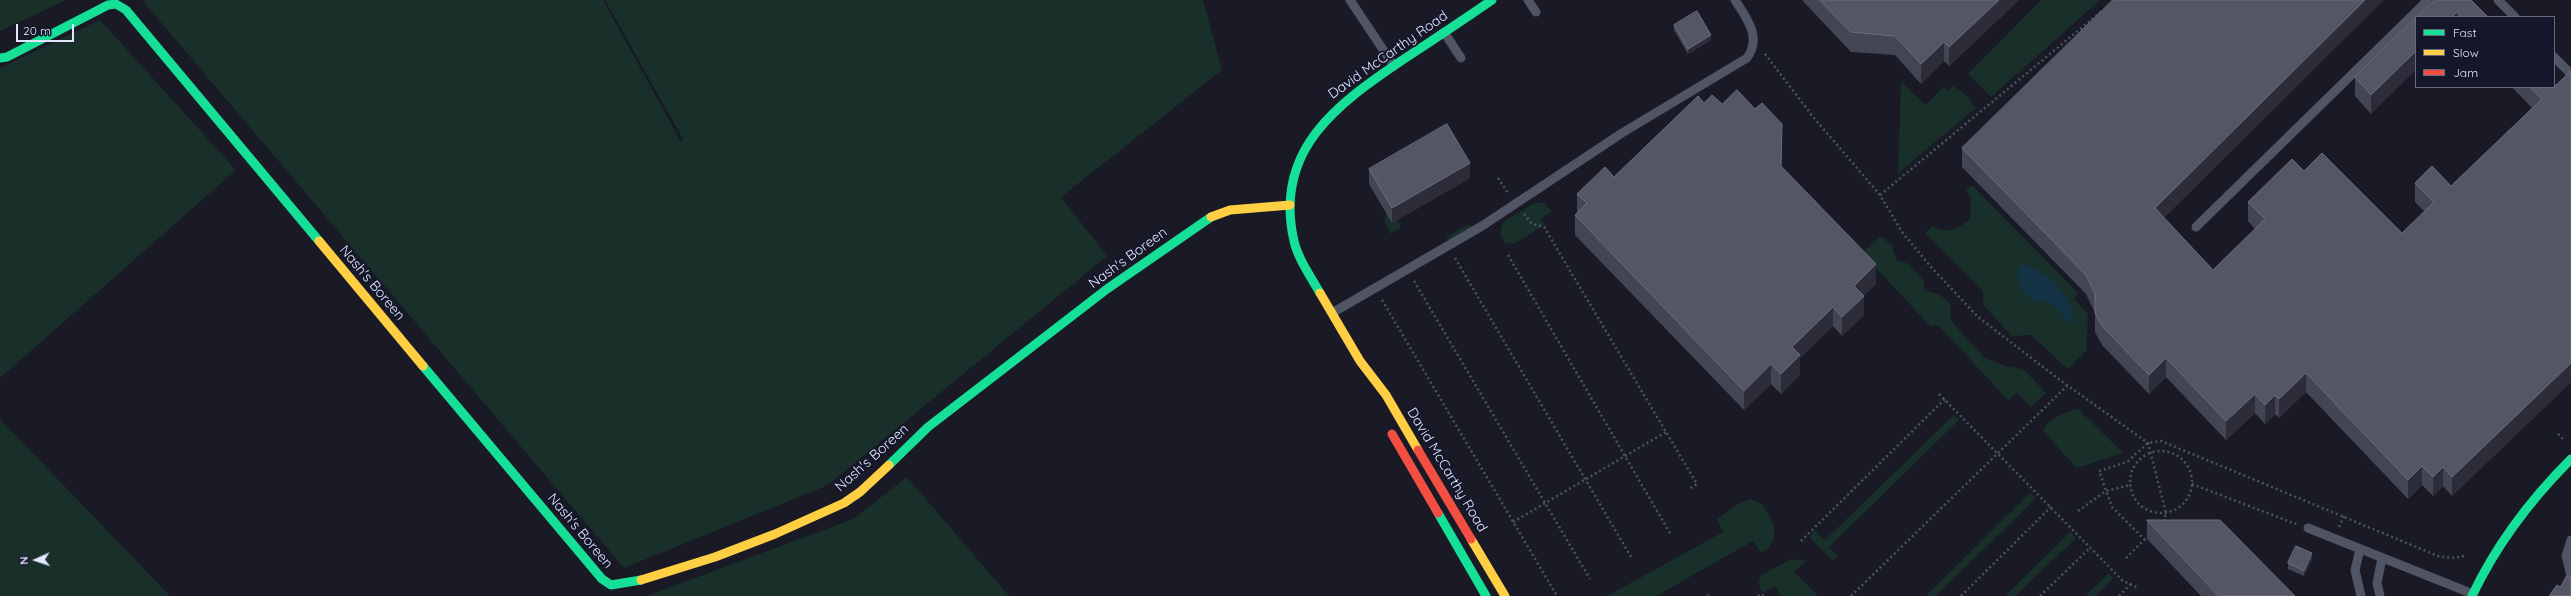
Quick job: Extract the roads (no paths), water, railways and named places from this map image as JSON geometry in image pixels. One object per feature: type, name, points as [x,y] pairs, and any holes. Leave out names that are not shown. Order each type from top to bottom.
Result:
[{"type":"street","name":"David McCarthy Road","points":[[1492,0],[1394,66],[1334,111],[1311,137],[1296,169],[1290,205],[1294,243],[1303,263],[1360,361],[1386,395],[1505,596]]},
{"type":"street","name":"Nash's Boreen","points":[[0,58],[7,57],[108,5],[116,4],[126,10],[602,580],[611,585],[626,584],[715,557],[829,511],[860,492],[928,427],[1107,290],[1194,228],[1211,217],[1230,210],[1290,205]]},
{"type":"street","name":"David McCarthy Road","points":[[1360,361],[1369,389]]},
{"type":"street","name":"David McCarthy Road","points":[[1386,423],[1486,596]]},
{"type":"street","points":[[2473,595],[2497,547],[2523,508],[2571,459]]},
{"type":"lane","points":[[1350,0],[1394,66]]},
{"type":"lane","points":[[1528,0],[1536,12]]},
{"type":"lane","points":[[1332,313],[1516,204],[1622,133],[1741,63],[1750,54],[1755,40],[1753,32],[1735,0]]},
{"type":"lane","points":[[2196,227],[2428,0]]},
{"type":"lane","points":[[2498,0],[2514,16]]},
{"type":"lane","points":[[1444,32],[1461,58]]},
{"type":"lane","points":[[2555,58],[2571,74]]},
{"type":"lane","points":[[2308,528],[2473,595]]},
{"type":"lane","points":[[2571,540],[2566,556],[2571,576]]},
{"type":"lane","points":[[2360,549],[2355,570],[2361,596]]},
{"type":"lane","points":[[2380,596],[2377,583],[2382,558]]},
{"type":"water","points":[[2022,264],[2039,271],[2056,285],[2069,303],[2073,312],[2074,322],[2067,322],[2059,310],[2051,304],[2037,301],[2027,296],[2019,284],[2017,274],[2017,270]]}]
